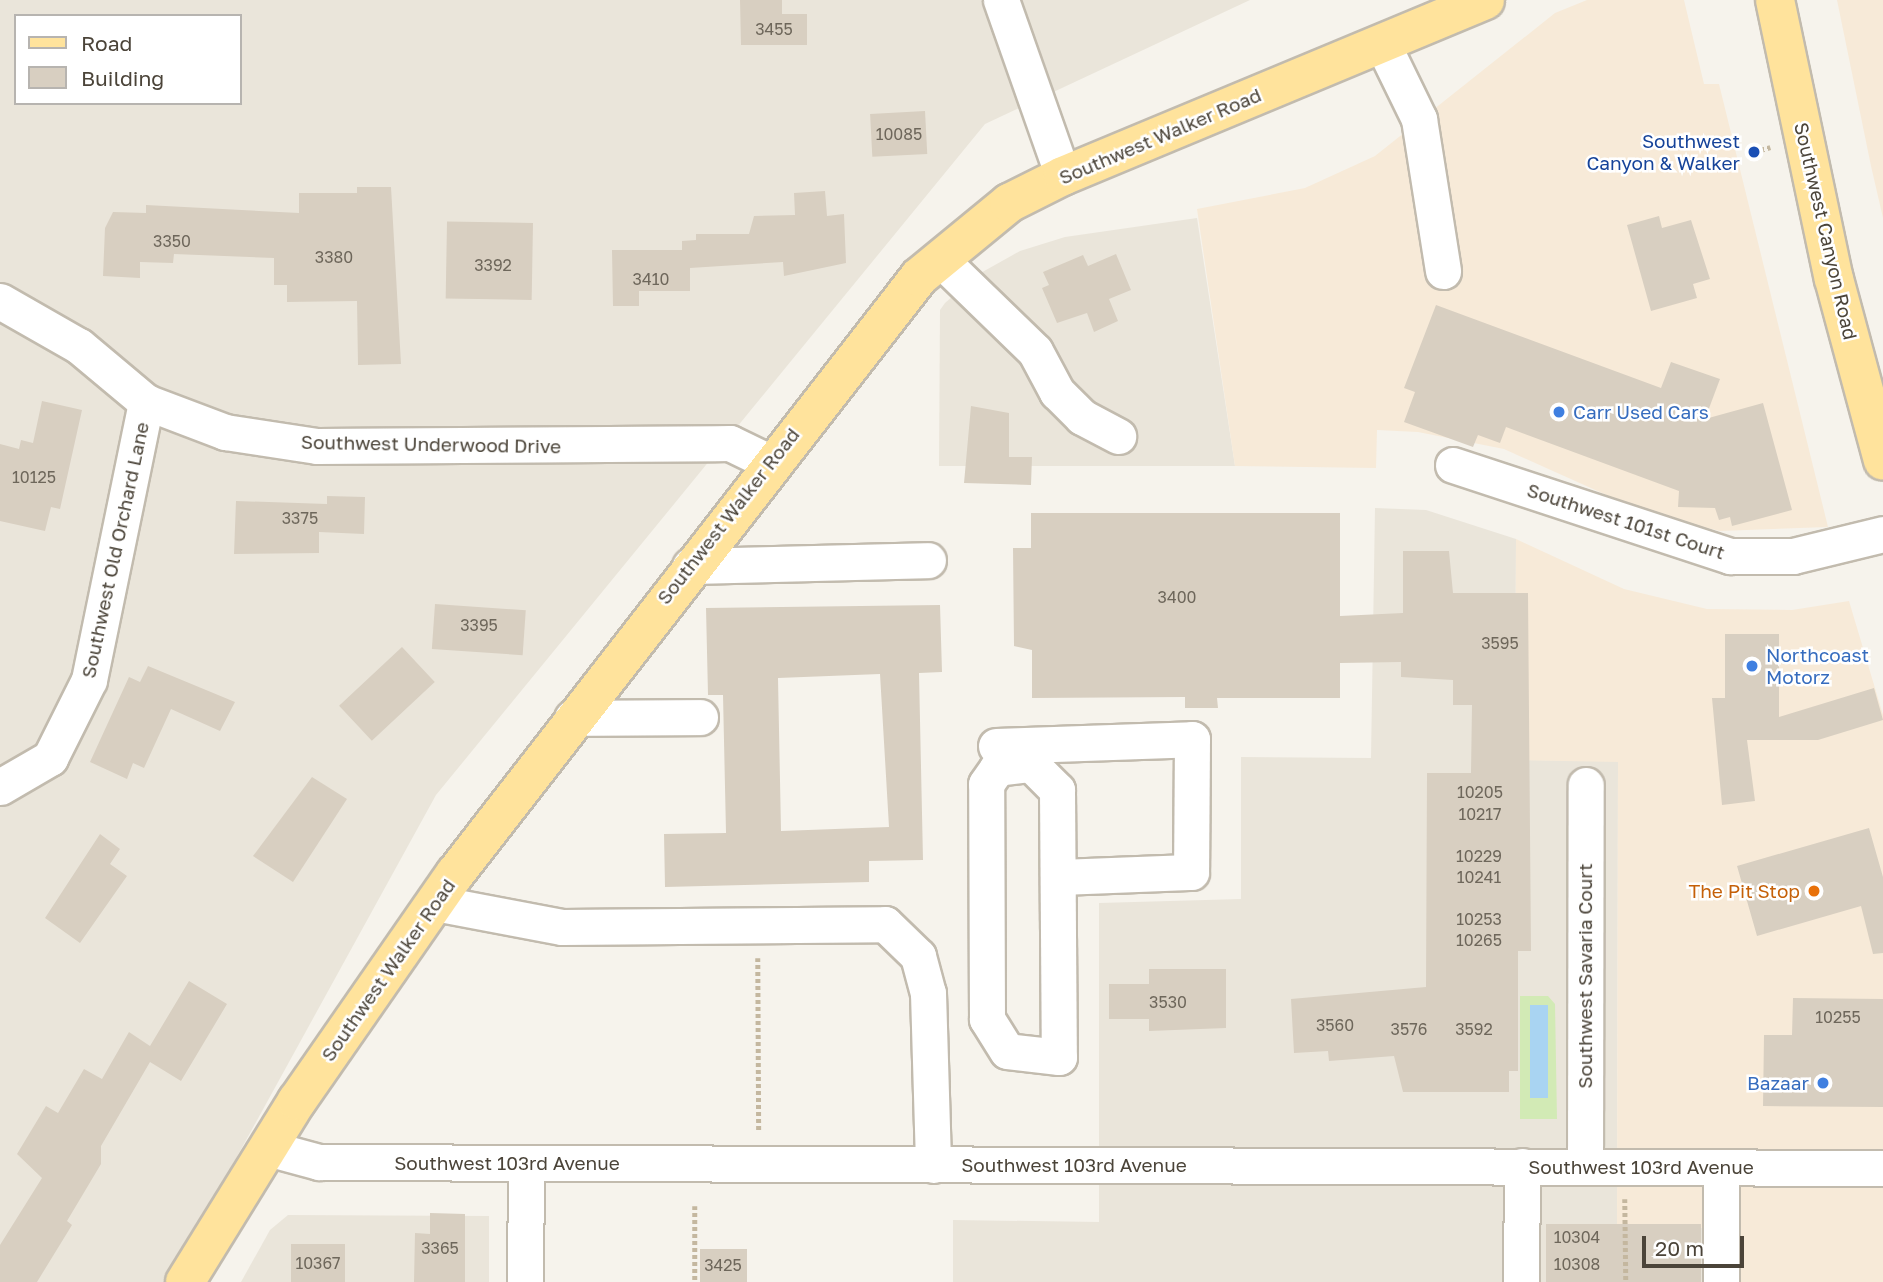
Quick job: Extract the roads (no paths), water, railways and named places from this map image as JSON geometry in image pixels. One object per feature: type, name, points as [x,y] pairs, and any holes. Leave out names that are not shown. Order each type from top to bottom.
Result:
[{"type":"main road","name":"Southwest Walker Road","points":[[185,1282],[267,1148],[435,903],[572,718],[769,462],[940,259],[1009,203],[1063,176],[1485,0]]},
{"type":"main road","name":"Southwest Canyon Road","points":[[1775,0],[1877,413],[1883,460]]},
{"type":"street","points":[[1001,0],[1063,176]]},
{"type":"street","points":[[1382,43],[1419,119],[1443,271]]},
{"type":"street","points":[[940,259],[1035,351],[1057,392],[1082,417],[1118,436]]},
{"type":"street","name":"Southwest Underwood Drive","points":[[0,301],[79,346],[146,402],[225,432],[317,446],[730,443],[769,462]]},
{"type":"street","name":"Southwest Old Orchard Lane","points":[[0,787],[50,758],[89,680],[146,402]]},
{"type":"street","name":"Southwest 101st Court","points":[[1453,465],[1730,556],[1793,556],[1883,534]]},
{"type":"street","points":[[690,566],[928,560]]},
{"type":"street","points":[[572,718],[701,717]]},
{"type":"street","points":[[997,768],[1031,764],[1054,780],[1058,877],[1059,1057],[1007,1051],[987,1019],[986,784],[997,768],[996,744],[1192,739],[1191,873],[1058,877]]},
{"type":"street","name":"Southwest Savaria Court","points":[[1585,1167],[1586,785]]},
{"type":"street","points":[[435,903],[562,927],[758,929],[885,924],[918,956],[929,1021],[933,1165]]},
{"type":"street","points":[[929,1021],[987,1019]]},
{"type":"street","name":"Southwest 103rd Avenue","points":[[267,1148],[319,1162],[1883,1168]]},
{"type":"street","points":[[525,1282],[526,1164]]},
{"type":"street","points":[[1521,1282],[1522,1166]]},
{"type":"street","points":[[1721,1167],[1721,1282]]},
{"type":"water","points":[[1530,1005],[1548,1005],[1548,1098],[1530,1098]]},
{"type":"place","name":"Southwest Canyon & Walker","points":[[1754,152]]},
{"type":"place","name":"Carr Used Cars","points":[[1559,412]]},
{"type":"place","name":"Northcoast Motorz","points":[[1752,666]]},
{"type":"place","name":"The Pit Stop","points":[[1814,891]]},
{"type":"place","name":"Bazaar","points":[[1823,1083]]}]
